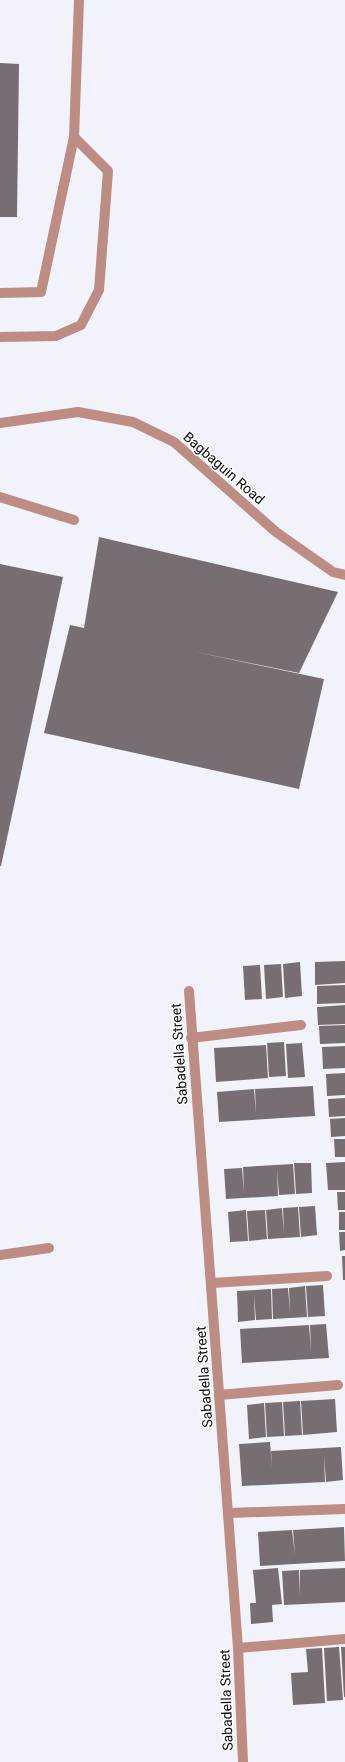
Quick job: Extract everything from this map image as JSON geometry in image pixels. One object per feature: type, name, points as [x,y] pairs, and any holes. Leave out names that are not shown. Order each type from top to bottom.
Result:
[{"type":"street","points":[[0,293],[42,292],[74,137],[79,0]]},
{"type":"street","points":[[0,337],[56,336],[81,325],[99,290],[108,171],[74,137]]},
{"type":"street","name":"Bagbaguin Road","points":[[0,423],[78,412],[133,422],[174,442],[276,532],[333,572],[345,576]]},
{"type":"street","points":[[0,497],[74,520]]},
{"type":"street","name":"Sabadella Street","points":[[189,991],[191,1038],[212,1283],[219,1395],[229,1514],[238,1648],[243,1762]]},
{"type":"street","points":[[191,1038],[301,1025]]},
{"type":"street","points":[[0,1255],[49,1248]]},
{"type":"street","points":[[212,1283],[327,1276]]},
{"type":"street","points":[[219,1395],[338,1385]]},
{"type":"street","points":[[229,1514],[345,1509]]},
{"type":"street","points":[[238,1648],[345,1639]]},
{"type":"building","points":[[0,63],[19,64],[17,217],[0,217]]},
{"type":"building","points":[[99,537],[338,592],[299,673],[191,651],[324,679],[299,789],[44,733],[70,625],[84,628]]},
{"type":"building","points":[[0,564],[63,577],[1,866],[0,866]]},
{"type":"building","points":[[345,961],[345,983],[315,985],[315,962]]},
{"type":"building","points":[[300,962],[302,996],[285,998],[283,964]]},
{"type":"building","points":[[281,964],[283,997],[266,999],[264,965]]},
{"type":"building","points":[[260,965],[262,999],[245,1000],[243,966]]},
{"type":"building","points":[[345,985],[345,1003],[317,1004],[317,986]]},
{"type":"building","points":[[345,1005],[345,1024],[318,1025],[317,1007]]},
{"type":"building","points":[[345,1025],[345,1043],[320,1044],[319,1026]]},
{"type":"building","points":[[284,1042],[286,1076],[269,1077],[267,1043]]},
{"type":"building","points":[[302,1043],[305,1077],[288,1078],[286,1044]]},
{"type":"building","points":[[266,1045],[268,1078],[216,1082],[214,1048]]},
{"type":"building","points":[[345,1046],[345,1068],[323,1069],[322,1047]]},
{"type":"building","points":[[345,1073],[345,1095],[327,1096],[326,1074]]},
{"type":"building","points":[[313,1086],[315,1116],[219,1122],[217,1092],[254,1089],[256,1114],[255,1089]]},
{"type":"building","points":[[345,1098],[345,1116],[329,1117],[328,1099]]},
{"type":"building","points":[[345,1118],[345,1136],[331,1137],[330,1119]]},
{"type":"building","points":[[334,1139],[345,1139],[345,1157],[335,1157]]},
{"type":"building","points":[[345,1162],[345,1190],[328,1190],[326,1163]]},
{"type":"building","points":[[294,1163],[311,1163],[312,1193],[296,1194]]},
{"type":"building","points":[[293,1164],[295,1194],[279,1195],[277,1169],[278,1196],[226,1199],[224,1169],[242,1168],[244,1193],[243,1167]]},
{"type":"building","points":[[337,1192],[345,1192],[345,1210],[338,1210]]},
{"type":"building","points":[[315,1206],[317,1235],[301,1237],[299,1207]]},
{"type":"building","points":[[298,1207],[300,1237],[268,1239],[266,1210],[282,1208],[284,1234],[283,1208]]},
{"type":"building","points":[[246,1210],[248,1241],[230,1242],[228,1212]]},
{"type":"building","points":[[265,1210],[267,1239],[249,1241],[247,1211]]},
{"type":"building","points":[[339,1212],[345,1212],[345,1230],[339,1230]]},
{"type":"building","points":[[339,1232],[345,1232],[345,1250],[340,1251]]},
{"type":"building","points":[[342,1256],[345,1256],[345,1280],[343,1280]]},
{"type":"building","points":[[323,1285],[325,1316],[308,1317],[306,1286]]},
{"type":"building","points":[[305,1286],[307,1317],[273,1319],[272,1289],[288,1288],[290,1312],[289,1288]]},
{"type":"building","points":[[271,1289],[272,1319],[256,1320],[254,1294],[255,1320],[238,1322],[237,1291]]},
{"type":"building","points":[[326,1324],[329,1358],[242,1363],[240,1329],[309,1325],[311,1351],[310,1325]]},
{"type":"building","points":[[335,1399],[337,1432],[303,1435],[301,1401]]},
{"type":"building","points":[[300,1401],[302,1435],[285,1436],[283,1402]]},
{"type":"building","points":[[282,1402],[284,1436],[267,1437],[265,1403]]},
{"type":"building","points":[[264,1403],[266,1437],[249,1439],[247,1405]]},
{"type":"building","points":[[270,1442],[272,1469],[271,1451],[341,1447],[343,1480],[326,1482],[324,1455],[325,1482],[242,1486],[239,1444]]},
{"type":"building","points":[[344,1527],[345,1561],[260,1566],[258,1532],[292,1530],[295,1555],[293,1530]]},
{"type":"building","points":[[278,1568],[282,1604],[272,1605],[273,1622],[251,1624],[250,1603],[256,1603],[253,1570]]},
{"type":"building","points":[[345,1568],[345,1602],[284,1605],[282,1571],[299,1570],[300,1596],[300,1570]]},
{"type":"building","points":[[339,1647],[343,1700],[327,1701],[324,1648]]},
{"type":"building","points":[[341,1647],[345,1647],[345,1697],[344,1697]]},
{"type":"building","points":[[322,1648],[325,1703],[293,1705],[291,1673],[308,1672],[306,1649]]}]
